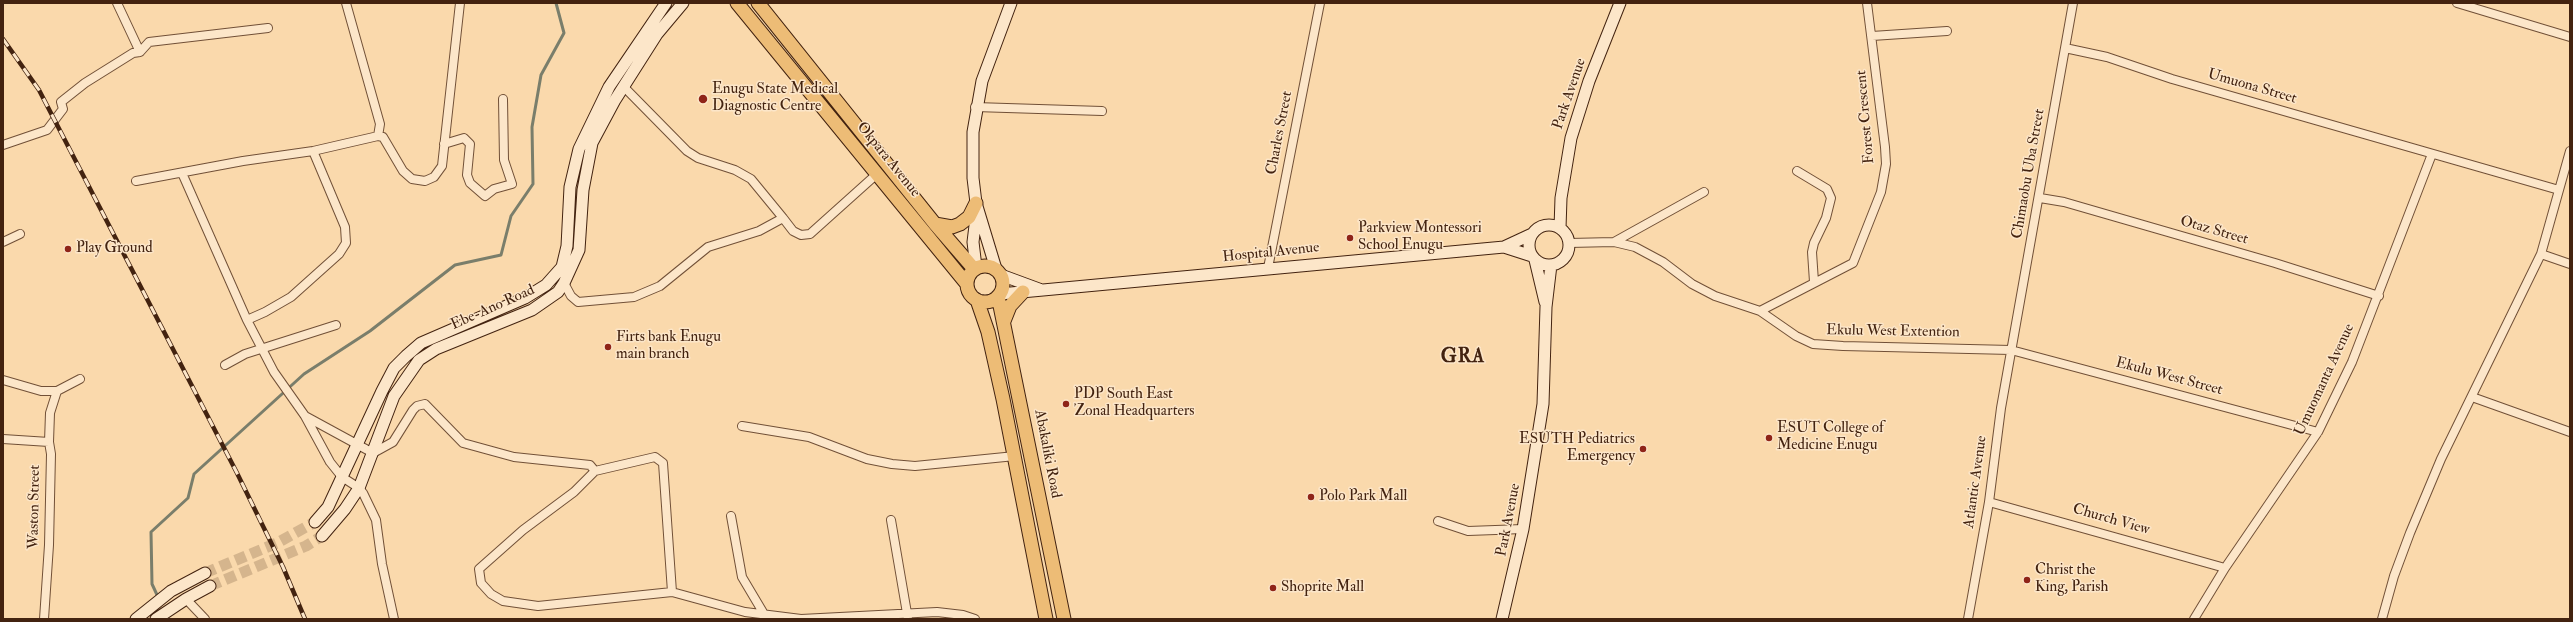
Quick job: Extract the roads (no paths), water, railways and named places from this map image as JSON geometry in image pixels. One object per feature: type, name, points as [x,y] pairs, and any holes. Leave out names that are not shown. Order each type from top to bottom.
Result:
[{"type":"main road","name":"Ebe-Ano Road","points":[[315,522],[328,507],[394,368],[414,348],[525,298],[546,286],[562,267],[568,239],[570,187],[579,149],[609,87],[666,3]]},
{"type":"main road","name":"Ebe-Ano Road","points":[[322,536],[345,509],[359,488],[394,396],[419,360],[436,349],[532,310],[558,292],[564,283],[579,250],[589,153],[597,133],[656,34],[683,3]]},
{"type":"main road","name":"Okpara Avenue","points":[[738,3],[857,138],[975,268]]},
{"type":"main road","name":"Okpara Avenue","points":[[758,3],[857,138],[878,173],[966,283]]},
{"type":"main road","points":[[975,268],[973,242],[976,205],[972,158],[975,106],[989,56],[1011,3]]},
{"type":"main road","name":"Park Avenue","points":[[1561,198],[1571,138],[1578,112],[1620,3]]},
{"type":"main road","points":[[1548,225],[1561,198]]},
{"type":"main road","points":[[1560,228],[1561,198]]},
{"type":"main road","points":[[935,224],[952,227],[960,224],[969,216],[976,205]]},
{"type":"main road","points":[[976,205],[998,272],[1003,284],[999,295],[990,301],[976,300],[968,292],[966,283],[969,275],[975,268],[985,265],[998,272],[1041,290]]},
{"type":"main road","points":[[1548,225],[1560,228],[1567,235],[1569,243],[1565,257],[1551,265],[1544,265],[1534,258],[1504,248],[1532,234],[1539,228],[1548,225]]},
{"type":"main road","points":[[1532,234],[1529,246],[1534,258],[1546,307]]},
{"type":"main road","name":"Hospital Avenue","points":[[999,295],[1268,268],[1504,248]]},
{"type":"main road","points":[[1546,307],[1551,265]]},
{"type":"main road","points":[[1004,321],[1010,306],[1023,292]]},
{"type":"main road","name":"Abakaliki Road","points":[[999,295],[1064,619]]},
{"type":"main road","name":"Abakaliki Road","points":[[976,300],[988,332],[1015,456],[1046,619]]},
{"type":"main road","name":"Park Avenue","points":[[1502,619],[1523,530],[1543,404],[1546,307]]},
{"type":"main road","points":[[1025,506],[1041,506]]},
{"type":"main road","points":[[136,619],[161,598],[205,574]]},
{"type":"main road","points":[[158,618],[186,599],[210,586]]},
{"type":"street","points":[[117,3],[140,52]]},
{"type":"street","points":[[346,3],[380,124],[378,136]]},
{"type":"street","points":[[136,181],[313,151],[378,136],[383,137],[403,171],[412,179],[424,181],[434,177],[442,166],[460,3]]},
{"type":"street","name":"Charles Street","points":[[1268,268],[1320,3]]},
{"type":"street","name":"Forest Crescent","points":[[1760,312],[1814,282],[1853,263],[1865,238],[1884,182],[1885,147],[1867,3]]},
{"type":"street","name":"Chimaobu Uba Street","points":[[2011,350],[2040,198],[2074,3]]},
{"type":"street","points":[[2457,3],[2570,37]]},
{"type":"street","points":[[3,146],[47,130],[63,109],[61,102],[85,83],[133,53],[140,52],[149,42],[168,38],[268,28]]},
{"type":"street","points":[[1872,36],[1947,31]]},
{"type":"street","name":"Umuona Street","points":[[2065,48],[2107,57],[2172,79],[2559,190]]},
{"type":"street","points":[[624,87],[687,151],[698,158],[735,170],[751,179],[793,230],[801,235],[810,234],[878,173]]},
{"type":"street","points":[[444,144],[464,138],[470,144],[467,175],[470,183],[485,196],[494,190],[512,184],[504,160],[503,99]]},
{"type":"street","points":[[975,106],[1102,111]]},
{"type":"street","points":[[247,320],[265,312],[291,297],[339,254],[346,243],[345,227],[313,151]]},
{"type":"street","points":[[2382,619],[2394,576],[2441,459],[2541,254],[2570,151]]},
{"type":"street","name":"Umuomanta Avenue","points":[[2194,619],[2225,568],[2318,432],[2352,362],[2379,296],[2432,154]]},
{"type":"street","points":[[1797,171],[1827,189],[1831,198],[1830,207],[1814,243],[1812,252],[1814,282]]},
{"type":"street","points":[[182,173],[247,320],[274,372],[289,396],[305,416],[312,434],[342,477],[359,488],[376,520],[382,564],[394,619]]},
{"type":"street","points":[[1569,243],[1614,242],[1704,192]]},
{"type":"street","name":"Otaz Street","points":[[2040,198],[2064,202],[2275,263],[2379,296]]},
{"type":"street","points":[[564,283],[571,296],[578,302],[634,296],[660,286],[708,247],[759,231],[783,218]]},
{"type":"street","points":[[3,242],[20,234]]},
{"type":"street","name":"Ekulu West Extention","points":[[1614,242],[1649,254],[1692,284],[1715,296],[1760,312],[1796,336],[1813,344],[2011,350]]},
{"type":"street","points":[[2541,254],[2570,264]]},
{"type":"street","points":[[225,365],[244,354],[336,325]]},
{"type":"street","name":"Ekulu West Street","points":[[2011,350],[2318,432]]},
{"type":"street","name":"Atlantic Avenue","points":[[1968,619],[1989,502],[2001,408],[2011,350]]},
{"type":"street","points":[[3,380],[42,391],[57,390],[80,379]]},
{"type":"street","name":"Waston Street","points":[[44,619],[49,545],[51,454],[49,442],[52,402],[57,390]]},
{"type":"street","points":[[2472,398],[2570,432]]},
{"type":"street","points":[[305,416],[373,453],[393,442],[413,410],[417,406],[425,404],[462,443],[514,458],[590,465],[595,471]]},
{"type":"street","points":[[742,426],[809,437],[867,459],[892,464],[915,466],[1015,456]]},
{"type":"street","points":[[3,439],[49,442]]},
{"type":"street","points":[[672,592],[661,461],[655,457],[595,471],[574,492],[522,530],[484,562],[479,569],[481,583],[491,594],[503,601],[538,606],[672,592],[764,617],[800,619],[907,616],[937,612],[963,615],[975,619]]},
{"type":"street","name":"Church View","points":[[1989,502],[2225,568]]},
{"type":"street","points":[[730,516],[742,577],[764,617]]},
{"type":"street","points":[[891,520],[907,616]]},
{"type":"street","points":[[1438,521],[1468,531],[1523,530]]},
{"type":"street","points":[[186,599],[205,619]]},
{"type":"waterway","points":[[158,597],[152,584],[151,532],[188,498],[194,474],[304,374],[370,331],[455,265],[501,255],[511,216],[533,184],[532,127],[541,75],[564,33],[556,3]]},
{"type":"tunnel","points":[[205,573],[277,543],[315,522]]},
{"type":"tunnel","points":[[210,586],[306,546],[322,536]]},
{"type":"railway","points":[[3,39],[39,90],[237,473],[283,567],[305,619]]},
{"type":"place","name":"Enugu State Medical Diagnostic Centre","points":[[703,99]]},
{"type":"place","name":"Parkview Montessori School Enugu","points":[[1350,238]]},
{"type":"place","name":"Play Ground","points":[[68,249]]},
{"type":"place","name":"Firts bank Enugu main branch","points":[[608,347]]},
{"type":"place","name":"PDP South East Zonal Headquarters","points":[[1066,404]]},
{"type":"place","name":"ESUT College of Medicine Enugu","points":[[1769,438]]},
{"type":"place","name":"ESUTH Pediatrics Emergency","points":[[1643,449]]},
{"type":"place","name":"Polo Park Mall","points":[[1311,497]]},
{"type":"place","name":"Christ the King, Parish","points":[[2027,580]]},
{"type":"place","name":"Shoprite Mall","points":[[1273,588]]},
{"type":"district","name":"GRA","points":[[1463,358]]}]
